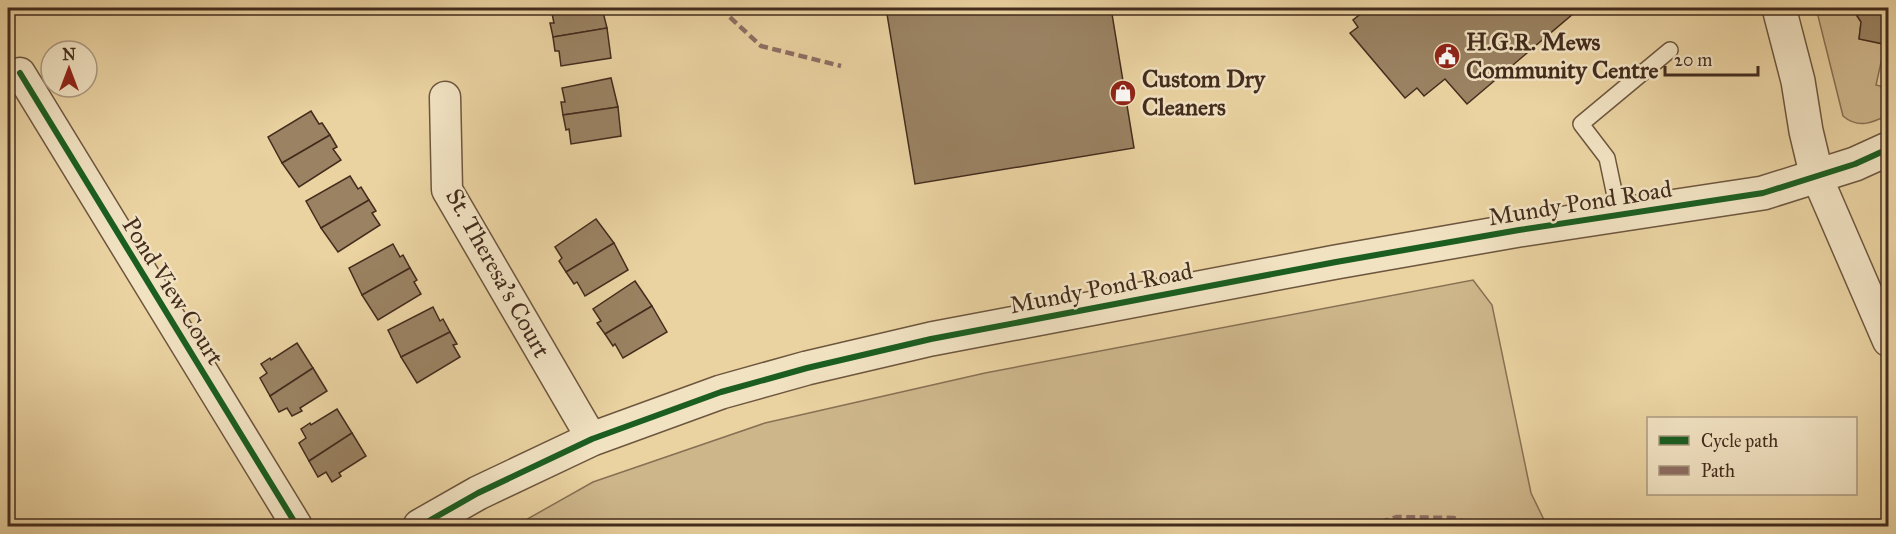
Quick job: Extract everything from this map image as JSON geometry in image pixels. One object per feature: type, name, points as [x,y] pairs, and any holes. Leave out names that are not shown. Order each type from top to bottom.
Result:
[{"type":"street","points":[[1779,8],[1798,81],[1806,131],[1817,177],[1888,341]]},
{"type":"street","name":"Pond View Court","points":[[20,73],[297,526]]},
{"type":"street","name":"St. Theresa's Court","points":[[445,97],[447,190],[592,439]]},
{"type":"street","name":"Mundy Pond Road","points":[[420,526],[478,493],[592,439],[721,392],[807,368],[931,339],[1336,262],[1763,193],[1855,164],[1888,149]]},
{"type":"lane","points":[[1619,215],[1606,158],[1581,124],[1670,50]]},
{"type":"shaded area","points":[[1816,8],[1852,8],[1861,22],[1859,39],[1888,45],[1888,49],[1884,49],[1876,85],[1888,88],[1888,115],[1860,124],[1843,116]]},
{"type":"shaded area","points":[[1473,280],[1492,305],[1531,493],[1547,526],[515,526],[593,482],[765,423],[985,373]]},
{"type":"building","points":[[602,8],[607,28],[553,37],[550,23],[554,23],[551,9]]},
{"type":"building","points":[[886,8],[1111,8],[1134,148],[915,184]]},
{"type":"building","name":"H.G.R. Mews Community Centre","points":[[1368,8],[1580,8],[1467,104],[1445,79],[1424,96],[1417,88],[1405,98],[1350,33],[1358,27],[1353,20]]},
{"type":"building","points":[[1852,8],[1888,8],[1888,45],[1859,39],[1861,22]]},
{"type":"building","points":[[607,28],[611,58],[561,66],[559,51],[555,51],[553,37]]},
{"type":"building","points":[[611,78],[618,107],[563,115],[561,102],[565,102],[562,88]]},
{"type":"building","points":[[618,107],[621,136],[571,144],[569,129],[566,130],[563,115]]},
{"type":"building","points":[[311,111],[330,135],[282,163],[268,137]]},
{"type":"building","points":[[330,135],[337,147],[333,149],[341,160],[299,187],[282,163]]},
{"type":"building","points":[[350,176],[369,200],[321,228],[306,201]]},
{"type":"building","points":[[369,200],[376,211],[372,213],[380,225],[338,252],[321,228]]},
{"type":"building","points":[[596,219],[614,243],[566,272],[559,261],[562,258],[555,247]]},
{"type":"building","points":[[614,243],[628,270],[585,296],[577,282],[574,284],[566,272]]},
{"type":"building","points":[[393,244],[400,257],[403,255],[410,268],[362,295],[349,268]]},
{"type":"building","points":[[410,268],[421,294],[378,320],[362,295]]},
{"type":"building","points":[[635,281],[652,306],[605,334],[597,323],[601,321],[593,309]]},
{"type":"building","points":[[652,306],[667,332],[623,358],[615,344],[613,346],[605,334]]},
{"type":"building","points":[[433,307],[440,321],[443,319],[450,332],[401,357],[388,330]]},
{"type":"building","points":[[450,332],[457,344],[453,345],[460,357],[417,383],[401,357]]},
{"type":"building","points":[[297,343],[313,368],[270,396],[260,378],[267,373],[261,364]]},
{"type":"building","points":[[313,368],[327,391],[300,408],[302,411],[292,416],[287,408],[279,412],[270,396]]},
{"type":"building","points":[[337,409],[352,433],[309,461],[299,443],[306,438],[301,429]]},
{"type":"building","points":[[352,433],[366,456],[339,473],[341,476],[332,482],[326,472],[318,477],[309,461]]},
{"type":"marked path","points":[[720,8],[761,46],[841,66]]},
{"type":"marked path","points":[[1367,526],[1397,517],[1454,518],[1476,526]]},
{"type":"cycle path","points":[[20,73],[297,526]]},
{"type":"cycle path","points":[[420,526],[478,493],[592,439],[721,392],[807,368],[931,339],[1336,262],[1519,230],[1763,193],[1855,164],[1888,149]]},
{"type":"place","name":"H.G.R. Mews Community Centre","points":[[1447,56]]},
{"type":"place","name":"Custom Dry Cleaners","points":[[1123,93]]}]
